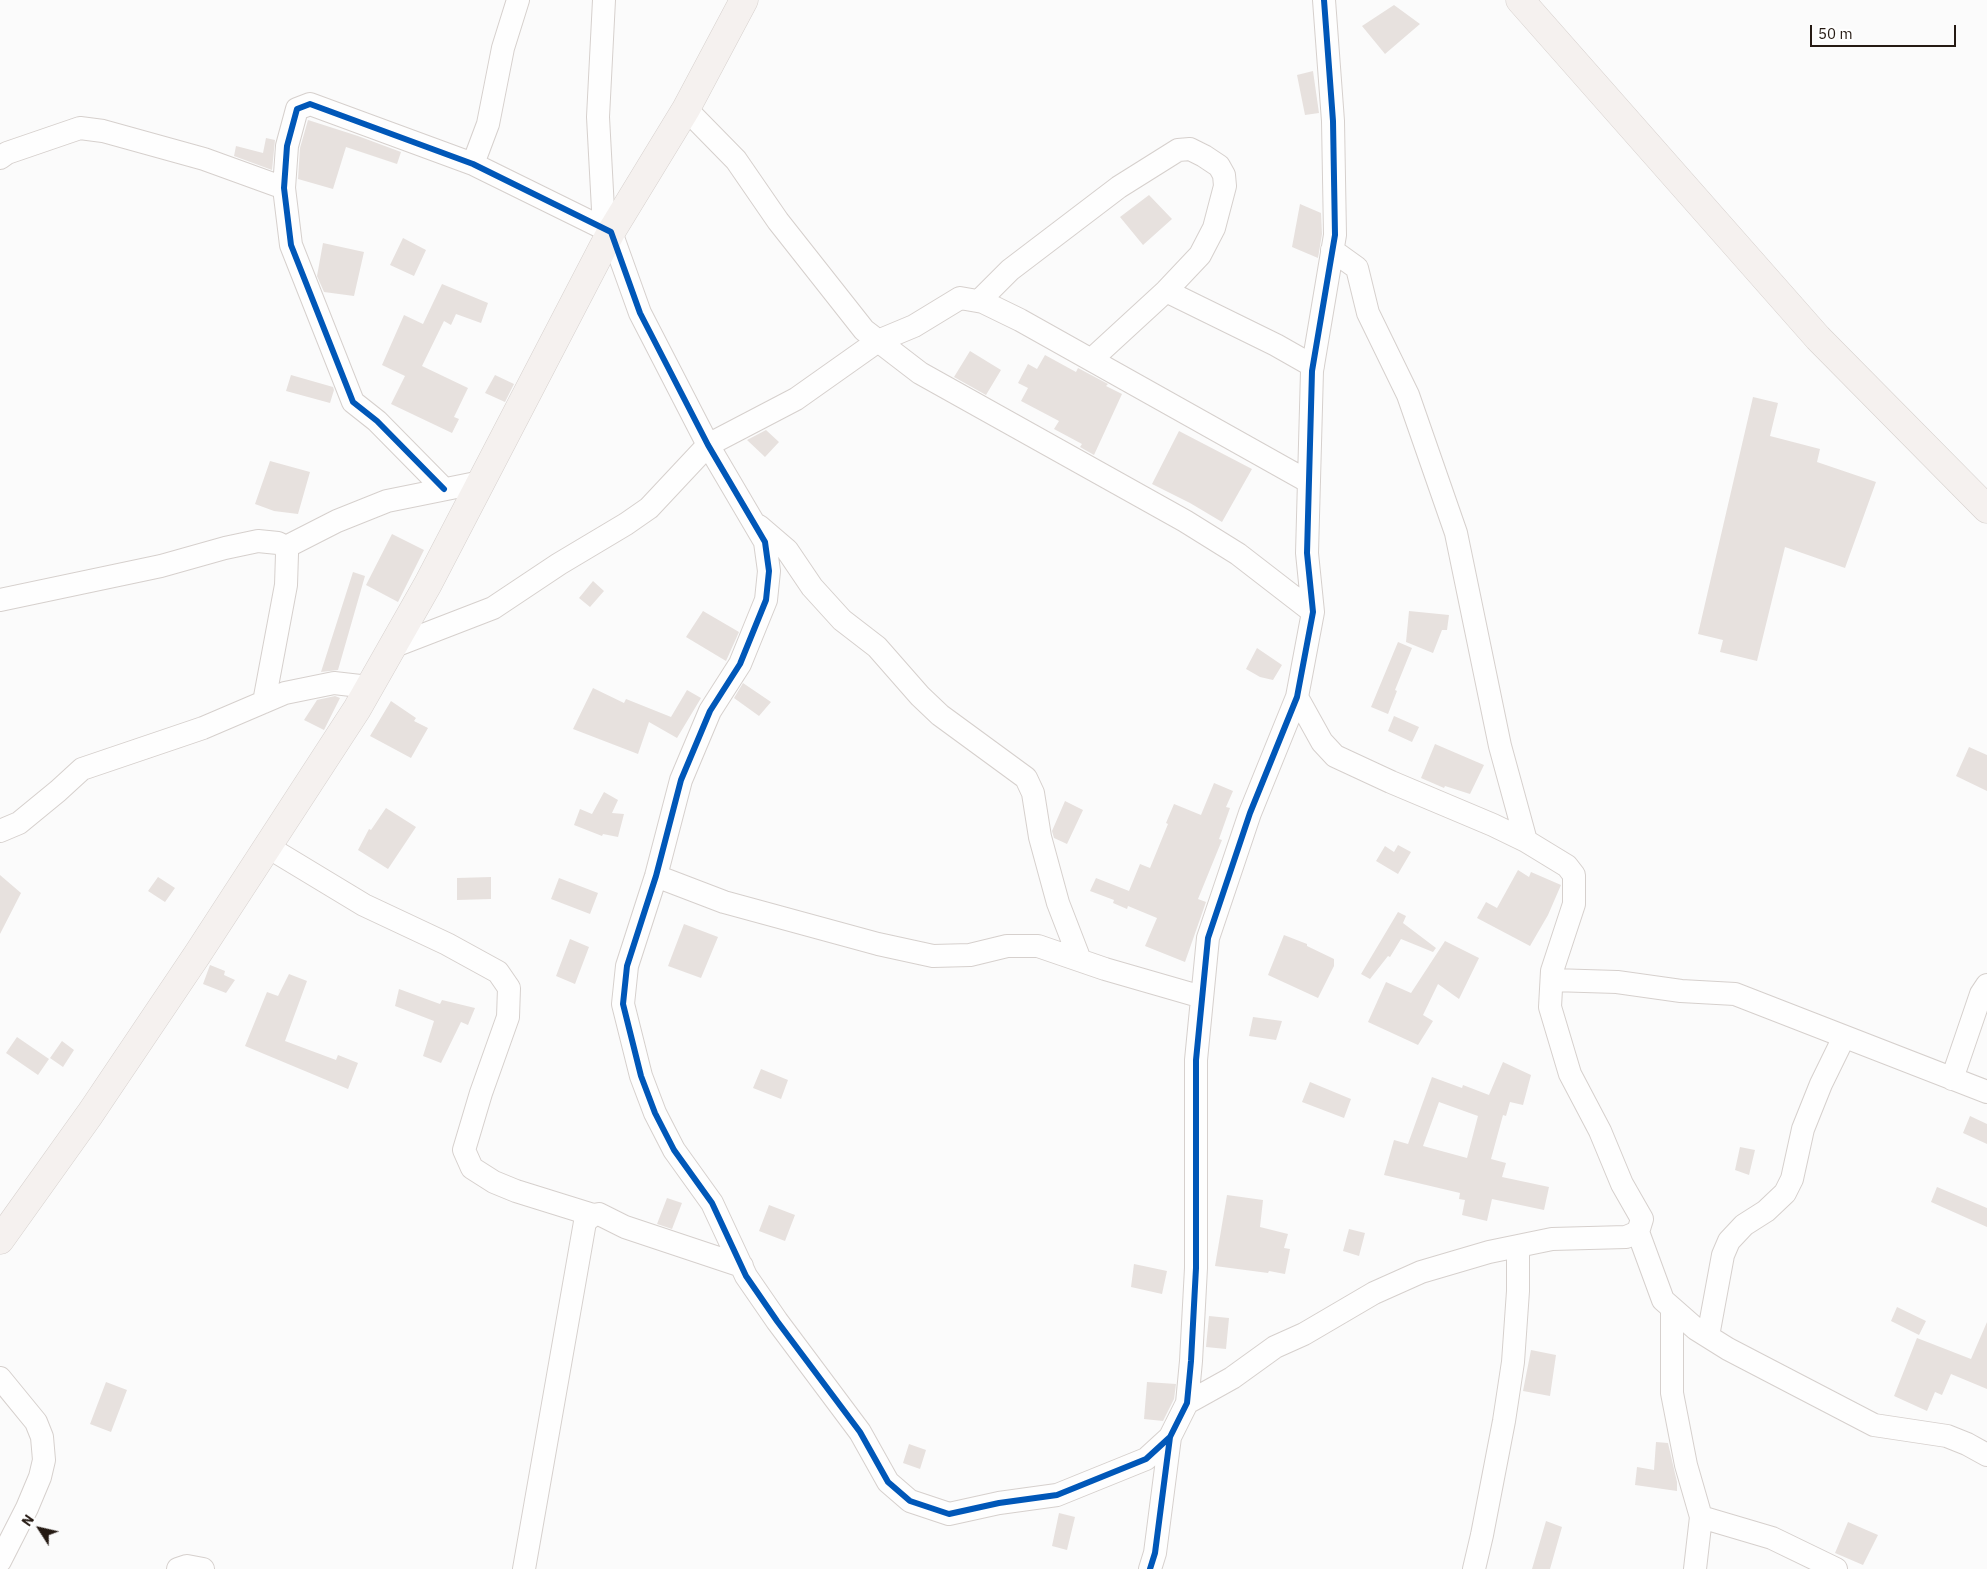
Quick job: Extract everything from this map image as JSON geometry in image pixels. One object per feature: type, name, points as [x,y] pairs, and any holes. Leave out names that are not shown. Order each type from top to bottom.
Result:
[{"type":"street","points":[[472,164],[488,124],[503,48],[518,0]]},
{"type":"street","points":[[604,0],[598,117],[608,230],[640,313],[708,445],[765,542],[768,552],[769,571],[766,600],[740,664],[710,711],[681,780],[656,876],[627,966],[623,1004],[641,1076],[655,1113],[674,1150],[712,1202],[742,1266],[776,1321],[860,1432],[888,1482],[910,1501],[949,1514],[999,1503],[1057,1495],[1146,1459],[1170,1436],[1187,1403],[1196,1268],[1196,1060],[1208,938],[1250,813],[1297,696],[1313,612],[1307,553],[1313,366],[1335,235],[1333,121],[1324,0]]},
{"type":"street","points":[[0,1240],[95,1106],[197,955],[370,687],[428,584],[608,230],[686,109],[744,0]]},
{"type":"street","points":[[1520,0],[1818,338],[1987,509]]},
{"type":"street","points":[[444,489],[377,420],[353,402],[291,245],[284,188],[287,146],[297,109],[310,104],[472,164],[608,230]]},
{"type":"street","points":[[686,109],[736,160],[778,221],[864,330],[920,373],[1185,520],[1238,554],[1313,612]]},
{"type":"street","points":[[0,158],[7,152],[80,128],[103,131],[204,159],[284,188]]},
{"type":"street","points":[[979,301],[1010,270],[1119,187],[1178,150],[1190,149],[1204,156],[1219,166],[1224,175],[1225,186],[1214,228],[1200,255],[1166,291],[1092,359]]},
{"type":"street","points":[[1332,250],[1357,268],[1368,313],[1408,395],[1456,533],[1500,746],[1526,841]]},
{"type":"street","points":[[1166,291],[1276,345],[1313,366]]},
{"type":"street","points":[[392,647],[493,608],[649,508],[708,445],[796,399],[878,341],[914,326],[960,298],[979,301],[1020,320],[1309,482]]},
{"type":"street","points":[[286,547],[338,521],[387,501],[481,482]]},
{"type":"street","points":[[753,522],[787,550],[812,587],[842,620],[877,647],[920,696],[940,715],[1026,778],[1033,792],[1040,837],[1058,903],[1080,960]]},
{"type":"street","points":[[0,600],[161,566],[258,541],[278,542],[286,547],[286,585],[264,702]]},
{"type":"street","points":[[0,831],[19,823],[82,769],[203,728],[284,693],[334,683],[370,687]]},
{"type":"street","points":[[1297,696],[1322,742],[1335,756],[1526,841],[1567,866],[1574,875],[1574,904],[1552,971],[1550,1007],[1570,1074],[1600,1131],[1622,1184],[1642,1219],[1638,1232],[1663,1300],[1696,1329],[1728,1349],[1874,1424],[1947,1436],[1987,1455]]},
{"type":"street","points":[[268,847],[364,905],[447,944],[498,972],[509,988],[508,1017],[481,1093],[464,1150],[472,1168],[494,1182],[516,1191],[593,1215],[599,1214],[624,1227],[742,1266]]},
{"type":"street","points":[[656,876],[724,902],[878,944],[933,956],[970,955],[1007,946],[1038,946],[1202,997]]},
{"type":"street","points":[[1552,980],[1617,982],[1681,991],[1735,994],[1987,1092]]},
{"type":"street","points":[[1952,1079],[1981,994],[1987,984]]},
{"type":"street","points":[[1708,1336],[1718,1291],[1723,1254],[1729,1241],[1744,1225],[1766,1211],[1784,1193],[1792,1179],[1803,1130],[1821,1084],[1844,1037]]},
{"type":"street","points":[[524,1569],[585,1222],[593,1215]]},
{"type":"street","points":[[1187,1403],[1232,1378],[1275,1347],[1304,1334],[1374,1293],[1421,1272],[1489,1252],[1552,1239],[1626,1238],[1638,1232]]},
{"type":"street","points":[[1474,1569],[1500,1440],[1513,1362],[1518,1291],[1518,1246]]},
{"type":"street","points":[[1672,1308],[1672,1393],[1686,1465],[1701,1517],[1695,1569]]},
{"type":"street","points":[[0,1378],[36,1422],[42,1438],[44,1460],[40,1477],[27,1508],[0,1560],[0,1568]]},
{"type":"street","points":[[1150,1569],[1156,1553],[1170,1436]]},
{"type":"street","points":[[1701,1517],[1772,1538],[1836,1569]]},
{"type":"street","points":[[178,1569],[187,1566],[203,1569]]},
{"type":"building","points":[[1394,5],[1420,24],[1385,54],[1362,26]]},
{"type":"building","points":[[1313,71],[1319,113],[1305,115],[1297,75]]},
{"type":"building","points":[[308,120],[401,152],[397,164],[346,147],[333,189],[298,179],[300,148]]},
{"type":"building","points":[[266,138],[275,140],[272,170],[234,156],[236,146],[263,153]]},
{"type":"building","points":[[1149,195],[1172,219],[1143,245],[1120,217]]},
{"type":"building","points":[[1300,204],[1321,213],[1322,234],[1318,258],[1292,247]]},
{"type":"building","points":[[403,238],[426,250],[414,276],[390,265]]},
{"type":"building","points":[[323,243],[364,252],[354,296],[324,292],[317,276]]},
{"type":"building","points":[[442,284],[488,303],[481,323],[456,314],[451,325],[444,321],[422,366],[468,388],[454,417],[459,419],[452,433],[391,404],[405,376],[382,365],[404,315],[423,324]]},
{"type":"building","points":[[970,351],[1001,370],[986,395],[954,377]]},
{"type":"building","points":[[1045,355],[1076,372],[1078,368],[1122,394],[1094,455],[1080,447],[1082,444],[1054,429],[1059,421],[1021,401],[1028,388],[1018,383],[1028,364],[1037,369]]},
{"type":"building","points":[[291,375],[333,387],[334,390],[330,403],[286,391]]},
{"type":"building","points":[[495,375],[514,384],[505,402],[485,393]]},
{"type":"building","points":[[1753,397],[1778,403],[1770,436],[1820,449],[1817,462],[1876,482],[1845,568],[1785,547],[1757,661],[1720,652],[1723,640],[1698,634]]},
{"type":"building","points":[[766,430],[779,442],[765,457],[747,440]]},
{"type":"building","points":[[1179,431],[1252,469],[1222,522],[1152,484]]},
{"type":"building","points":[[270,461],[310,472],[298,514],[274,511],[255,504]]},
{"type":"building","points":[[392,534],[424,550],[398,602],[366,585]]},
{"type":"building","points":[[353,572],[365,576],[338,670],[321,672]]},
{"type":"building","points":[[593,581],[604,591],[590,607],[579,598]]},
{"type":"building","points":[[703,611],[739,632],[726,661],[686,637]]},
{"type":"building","points":[[1409,611],[1449,615],[1447,630],[1442,630],[1433,653],[1406,642]]},
{"type":"building","points":[[1398,642],[1412,648],[1395,690],[1397,691],[1388,714],[1371,707]]},
{"type":"building","points":[[1257,648],[1282,665],[1273,680],[1260,677],[1246,669]]},
{"type":"building","points":[[743,683],[771,702],[759,716],[734,698]]},
{"type":"building","points":[[593,688],[624,703],[626,699],[671,717],[687,690],[701,698],[677,738],[649,722],[638,754],[573,729]]},
{"type":"building","points":[[335,696],[340,698],[324,730],[304,720],[317,700]]},
{"type":"building","points":[[391,701],[416,718],[414,721],[428,728],[411,758],[370,736]]},
{"type":"building","points":[[1394,716],[1419,727],[1412,742],[1388,731]]},
{"type":"building","points":[[1435,744],[1484,765],[1470,794],[1445,786],[1444,788],[1421,778]]},
{"type":"building","points":[[1969,747],[1987,755],[1987,791],[1956,776]]},
{"type":"building","points":[[1214,783],[1233,791],[1226,807],[1230,808],[1219,839],[1222,840],[1198,899],[1206,902],[1185,962],[1145,946],[1157,918],[1128,906],[1127,909],[1113,903],[1114,900],[1090,891],[1096,878],[1129,891],[1140,864],[1150,868],[1174,804],[1201,815]]},
{"type":"building","points":[[604,792],[618,800],[612,813],[624,814],[618,837],[603,834],[602,836],[574,825],[580,809],[592,814]]},
{"type":"building","points":[[1065,801],[1083,810],[1067,844],[1054,838],[1052,831]]},
{"type":"building","points":[[386,808],[416,827],[388,869],[358,850],[369,829],[371,830]]},
{"type":"building","points":[[1398,845],[1411,852],[1398,874],[1376,861],[1385,846],[1394,852]]},
{"type":"building","points":[[1518,870],[1529,877],[1531,872],[1561,885],[1548,915],[1530,946],[1477,918],[1486,902],[1497,908]]},
{"type":"building","points":[[0,875],[21,893],[0,934]]},
{"type":"building","points":[[158,877],[175,888],[165,902],[148,891]]},
{"type":"building","points":[[491,877],[491,899],[457,900],[457,878]]},
{"type":"building","points":[[559,878],[598,893],[590,914],[551,899]]},
{"type":"building","points":[[1398,912],[1406,916],[1403,923],[1436,948],[1433,952],[1401,939],[1390,957],[1388,956],[1370,979],[1361,974]]},
{"type":"building","points":[[684,924],[718,937],[701,978],[668,966]]},
{"type":"building","points":[[1284,935],[1307,944],[1307,946],[1334,959],[1334,966],[1318,998],[1268,975]]},
{"type":"building","points":[[570,939],[589,947],[575,984],[556,976]]},
{"type":"building","points":[[1445,941],[1479,958],[1459,999],[1438,984],[1423,1015],[1433,1021],[1418,1045],[1368,1022],[1386,982],[1411,993]]},
{"type":"building","points":[[210,965],[225,971],[224,975],[235,980],[226,993],[203,984]]},
{"type":"building","points":[[289,974],[307,981],[285,1041],[336,1060],[338,1055],[358,1063],[348,1089],[245,1046],[267,992],[278,996]]},
{"type":"building","points":[[399,989],[440,1004],[442,1000],[475,1008],[468,1025],[461,1022],[441,1063],[423,1056],[434,1021],[395,1006]]},
{"type":"building","points":[[1253,1017],[1282,1021],[1276,1040],[1249,1036]]},
{"type":"building","points":[[17,1037],[49,1059],[38,1075],[6,1053]]},
{"type":"building","points":[[62,1041],[74,1050],[63,1067],[50,1058]]},
{"type":"building","points":[[1503,1062],[1531,1075],[1523,1105],[1510,1102],[1506,1116],[1503,1115],[1491,1159],[1506,1163],[1502,1177],[1549,1187],[1544,1210],[1492,1199],[1487,1221],[1462,1215],[1465,1200],[1459,1199],[1460,1193],[1384,1175],[1394,1140],[1408,1144],[1432,1077],[1462,1088],[1463,1085],[1489,1095]],"holes":[[[1439,1102],[1478,1116],[1467,1158],[1423,1146]]]},
{"type":"building","points":[[761,1069],[788,1080],[781,1099],[753,1088]]},
{"type":"building","points":[[1310,1082],[1351,1099],[1344,1118],[1302,1102]]},
{"type":"building","points":[[1970,1116],[1987,1124],[1987,1144],[1963,1133]]},
{"type":"building","points":[[1740,1147],[1755,1150],[1749,1175],[1735,1170]]},
{"type":"building","points":[[1937,1187],[1987,1208],[1987,1227],[1931,1202]]},
{"type":"building","points":[[1227,1195],[1263,1200],[1260,1227],[1288,1234],[1284,1248],[1290,1249],[1285,1274],[1215,1266]]},
{"type":"building","points":[[667,1198],[682,1203],[672,1229],[657,1224]]},
{"type":"building","points":[[769,1205],[795,1215],[785,1241],[759,1231]]},
{"type":"building","points":[[1349,1229],[1365,1233],[1359,1256],[1343,1251]]},
{"type":"building","points":[[1134,1264],[1167,1271],[1162,1294],[1131,1287]]},
{"type":"building","points":[[1897,1307],[1926,1321],[1919,1335],[1891,1321]]},
{"type":"building","points":[[1209,1316],[1229,1318],[1226,1349],[1206,1347]]},
{"type":"building","points":[[1987,1322],[1987,1389],[1951,1374],[1942,1395],[1935,1392],[1927,1411],[1894,1396],[1917,1338],[1971,1359]]},
{"type":"building","points":[[1531,1350],[1556,1355],[1550,1396],[1523,1391]]},
{"type":"building","points":[[106,1382],[127,1390],[111,1432],[90,1424]]},
{"type":"building","points":[[1147,1382],[1176,1384],[1174,1399],[1163,1421],[1144,1419]]},
{"type":"building","points":[[1656,1442],[1668,1443],[1677,1482],[1677,1491],[1635,1485],[1637,1467],[1654,1470]]},
{"type":"building","points":[[909,1444],[926,1450],[920,1469],[903,1463]]},
{"type":"building","points":[[1059,1513],[1075,1517],[1067,1550],[1052,1546]]},
{"type":"building","points":[[1546,1521],[1562,1527],[1550,1569],[1532,1569]]},
{"type":"building","points":[[1848,1522],[1878,1535],[1863,1565],[1835,1553]]},
{"type":"cycle path","points":[[1150,1569],[1155,1553],[1170,1437],[1187,1403],[1191,1361],[1196,1268],[1196,1060],[1208,938],[1250,813],[1297,697],[1313,612],[1307,553],[1312,371],[1335,235],[1333,121],[1324,0]]},
{"type":"cycle path","points":[[444,489],[377,421],[353,402],[291,245],[284,188],[287,146],[297,109],[310,104],[473,164],[611,232],[640,313],[708,445],[765,542],[769,571],[766,600],[740,664],[710,711],[681,780],[656,876],[627,966],[623,1004],[641,1076],[655,1113],[674,1150],[712,1203],[746,1276],[777,1321],[860,1432],[888,1482],[910,1501],[949,1514],[999,1503],[1057,1495],[1146,1459],[1170,1437]]}]
